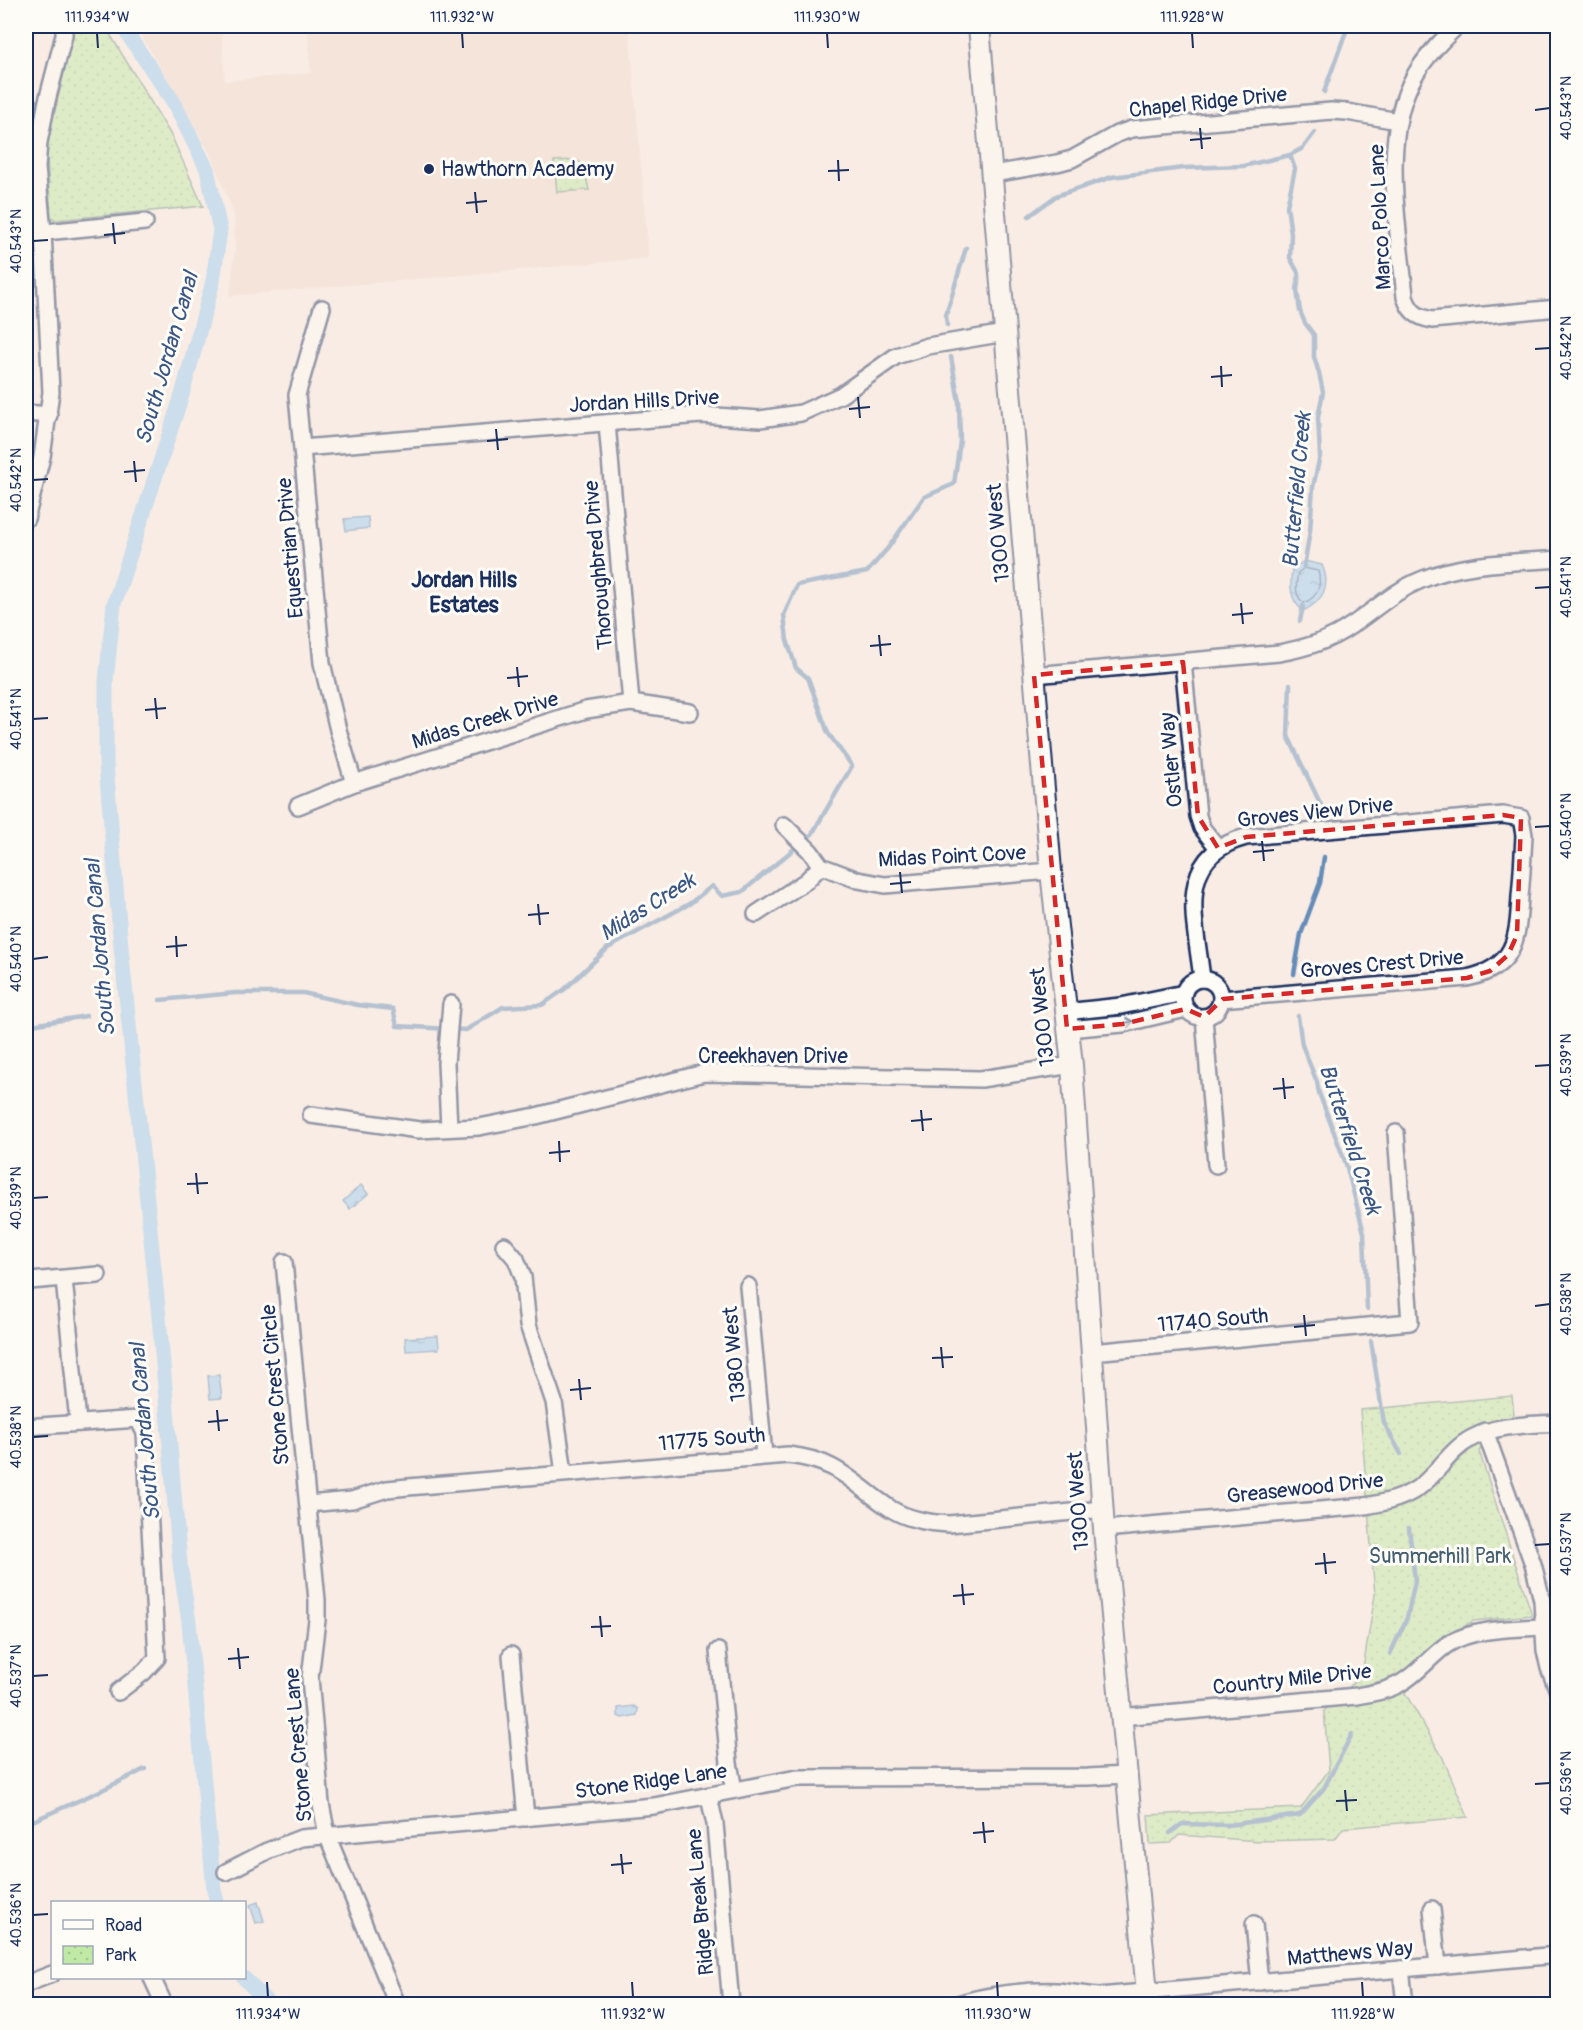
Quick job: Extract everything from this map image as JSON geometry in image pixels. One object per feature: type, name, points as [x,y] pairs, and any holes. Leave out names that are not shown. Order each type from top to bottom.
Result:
[{"type":"street","points":[[26,519],[42,457],[49,415],[51,370],[37,168],[38,150],[47,101],[64,35],[64,26]]},
{"type":"street","name":"1300 West","points":[[980,26],[1051,871],[1072,1065],[1103,1519],[1147,1998]]},
{"type":"street","name":"Marco Polo Lane","points":[[1457,26],[1438,43],[1414,77],[1398,121],[1394,173],[1408,306],[1414,314],[1432,320],[1557,308]]},
{"type":"street","name":"Chapel Ridge Drive","points":[[993,174],[1072,159],[1117,134],[1147,127],[1331,111],[1398,121]]},
{"type":"street","points":[[26,234],[145,222]]},
{"type":"street","name":"Equestrian Drive","points":[[322,308],[297,395],[322,663],[338,730],[354,783]]},
{"type":"street","name":"Jordan Hills Drive","points":[[302,448],[701,415],[760,419],[801,412],[842,395],[896,356],[928,346],[1005,333]]},
{"type":"street","points":[[26,413],[49,415]]},
{"type":"street","name":"Thoroughbred Drive","points":[[607,423],[631,703]]},
{"type":"street","points":[[1034,675],[1279,654],[1305,649],[1330,639],[1353,625],[1396,592],[1420,580],[1446,571],[1473,566],[1557,559]]},
{"type":"street","name":"Ostler Way","points":[[1183,662],[1198,816],[1202,828],[1218,848]]},
{"type":"street","name":"Midas Creek Drive","points":[[298,807],[354,783],[586,711],[631,703],[690,712]]},
{"type":"street","name":"Groves View Drive","points":[[1202,979],[1194,902],[1195,887],[1199,872],[1207,858],[1218,848],[1246,837],[1503,815],[1521,818]]},
{"type":"street","name":"Groves Crest Drive","points":[[1221,999],[1467,978],[1490,971],[1501,964],[1508,955],[1517,936],[1524,835],[1521,818]]},
{"type":"street","points":[[756,914],[806,881],[821,866],[810,851],[784,825]]},
{"type":"street","name":"Midas Point Cove","points":[[821,866],[858,880],[885,885],[1051,871]]},
{"type":"street","points":[[1202,979],[1218,987],[1221,999],[1217,1009],[1209,1016],[1197,1017],[1186,1009],[1183,998],[1190,983],[1202,979]]},
{"type":"street","points":[[1066,1020],[1184,993]]},
{"type":"street","points":[[449,1128],[446,1063],[451,1004]]},
{"type":"street","points":[[1066,1020],[1123,1024],[1186,1009]]},
{"type":"street","points":[[1204,1017],[1216,1165]]},
{"type":"street","name":"Creekhaven Drive","points":[[311,1115],[419,1130],[479,1126],[536,1116],[704,1073],[981,1079],[1072,1065]]},
{"type":"street","name":"11740 South","points":[[1092,1352],[1410,1322],[1396,1133]]},
{"type":"street","points":[[504,1245],[516,1259],[523,1277],[528,1325],[554,1402],[564,1473]]},
{"type":"street","name":"Stone Crest Circle","points":[[284,1262],[304,1477],[309,1504]]},
{"type":"street","points":[[30,1281],[98,1275]]},
{"type":"street","points":[[64,1279],[78,1422]]},
{"type":"street","name":"1380 West","points":[[748,1286],[764,1455]]},
{"type":"street","points":[[26,1427],[138,1419],[145,1433],[157,1659],[118,1692]]},
{"type":"street","name":"Greasewood Drive","points":[[1103,1519],[1365,1506],[1383,1503],[1418,1488],[1457,1447],[1485,1431],[1557,1423]]},
{"type":"street","points":[[1485,1431],[1533,1564],[1550,1626],[1549,1668],[1557,1691]]},
{"type":"street","name":"11775 South","points":[[309,1504],[352,1500],[387,1489],[764,1455],[789,1455],[808,1457],[827,1464],[845,1473],[891,1510],[929,1523],[1103,1519]]},
{"type":"street","name":"Stone Crest Lane","points":[[309,1504],[317,1620],[310,1678],[321,1804],[327,1835],[397,2004]]},
{"type":"street","name":"Country Mile Drive","points":[[1120,1717],[1357,1696],[1383,1691],[1402,1683],[1448,1644],[1464,1636],[1482,1632],[1550,1626]]},
{"type":"street","points":[[718,1651],[729,1763],[734,1790]]},
{"type":"street","points":[[512,1655],[526,1818]]},
{"type":"street","name":"Stone Ridge Lane","points":[[226,1872],[301,1838],[654,1806],[797,1778],[1125,1775]]},
{"type":"street","name":"Ridge Break Lane","points":[[709,1797],[715,1824],[730,2004]]},
{"type":"street","points":[[1432,1909],[1438,1966]]},
{"type":"street","points":[[1254,1924],[1260,1982]]},
{"type":"street","name":"Matthews Way","points":[[958,2004],[978,1998],[1055,1991],[1147,1998],[1260,1982],[1557,1955]]},
{"type":"street","points":[[1401,1969],[1405,2004]]},
{"type":"street","points":[[26,1984],[51,1974]]},
{"type":"street","points":[[153,1979],[164,2004]]},
{"type":"highlighted area","points":[[1183,662],[1198,816],[1218,848],[1246,837],[1503,815],[1521,818],[1517,935],[1508,955],[1490,971],[1467,978],[1223,999],[1204,1017],[1186,1009],[1123,1024],[1067,1029],[1034,675]]},
{"type":"shaded area","points":[[26,26],[37,26],[26,75]]},
{"type":"shaded area","name":"Hawthorn Academy","points":[[136,26],[221,26],[225,81],[311,73],[307,26],[629,26],[649,258],[230,296],[235,248],[234,214],[210,153]]},
{"type":"green space","points":[[75,26],[105,26],[171,135],[203,206],[56,220],[51,217],[47,158],[49,136]]},
{"type":"green space","points":[[575,160],[583,164],[589,190],[557,192],[554,161]]},
{"type":"green space","name":"Summerhill Park","points":[[1512,1396],[1514,1414],[1479,1451],[1532,1615],[1473,1621],[1425,1652],[1405,1693],[1442,1756],[1468,1817],[1343,1828],[1335,1839],[1259,1841],[1179,1835],[1171,1843],[1150,1844],[1148,1815],[1301,1808],[1329,1770],[1324,1711],[1362,1675],[1375,1595],[1360,1410]]},
{"type":"water","points":[[368,517],[369,528],[346,531],[344,519]]},
{"type":"water","points":[[1304,561],[1322,565],[1326,580],[1320,598],[1303,611],[1295,602],[1291,592],[1291,581],[1292,569]]},
{"type":"water","points":[[361,1185],[368,1194],[350,1209],[343,1201]]},
{"type":"water","points":[[438,1336],[439,1349],[406,1351],[405,1338]]},
{"type":"water","points":[[219,1375],[222,1398],[210,1399],[208,1376]]},
{"type":"water","points":[[634,1706],[638,1709],[637,1715],[622,1718],[618,1716],[618,1708]]},
{"type":"water","points":[[258,1902],[264,1921],[256,1923],[250,1905]]},
{"type":"waterway","name":"South Jordan Canal","points":[[122,26],[173,101],[207,169],[220,230],[213,281],[182,395],[114,604],[106,681],[106,764],[121,947],[159,1317],[180,1564],[189,1622],[217,1901]]},
{"type":"waterway","name":"Midas Creek","points":[[1324,92],[1348,26]]},
{"type":"waterway","name":"Midas Creek","points":[[1029,216],[1056,196],[1112,177],[1184,168],[1243,166],[1290,155],[1303,148],[1315,132]]},
{"type":"waterway","name":"Butterfield Creek","points":[[1290,155],[1295,169],[1287,206],[1291,234],[1290,258],[1299,274],[1297,290],[1300,311],[1314,335],[1314,357],[1323,392],[1318,417],[1320,456],[1313,487],[1310,531],[1304,567]]},
{"type":"waterway","name":"Midas Creek","points":[[947,325],[946,315],[966,248]]},
{"type":"waterway","name":"Midas Creek","points":[[160,1000],[235,993],[303,993],[358,1005],[393,1009],[397,1026],[466,1030],[503,1007],[542,1005],[565,989],[608,948],[689,904],[712,886],[722,896],[742,892],[812,834],[852,766],[828,733],[808,678],[796,668],[787,640],[784,615],[797,585],[867,572],[888,548],[924,497],[954,484],[960,441],[959,402],[951,357]]},
{"type":"waterway","name":"Butterfield Creek","points":[[1300,621],[1303,606]]},
{"type":"waterway","name":"Butterfield Creek","points":[[1290,684],[1288,736],[1321,805]]},
{"type":"waterway","name":"Butterfield Creek","points":[[1294,974],[1301,934],[1320,883],[1324,857]]},
{"type":"waterway","name":"Midas Creek","points":[[26,1026],[86,1016]]},
{"type":"waterway","name":"Butterfield Creek","points":[[1298,1016],[1302,1045],[1346,1164],[1364,1233],[1367,1309]]},
{"type":"waterway","name":"Butterfield Creek","points":[[1371,1341],[1384,1423],[1401,1454]]},
{"type":"waterway","name":"Butterfield Creek","points":[[1390,1654],[1407,1618],[1415,1581],[1409,1528]]},
{"type":"waterway","name":"Butterfield Creek","points":[[1170,1833],[1182,1824],[1228,1825],[1300,1815],[1324,1788],[1352,1734]]},
{"type":"waterway","points":[[26,1824],[145,1769]]},
{"type":"waterway","name":"South Jordan Canal","points":[[245,1979],[269,2004]]},
{"type":"place","name":"Hawthorn Academy","points":[[429,169]]},
{"type":"district","name":"Jordan Hills Estates","points":[[464,592]]}]
